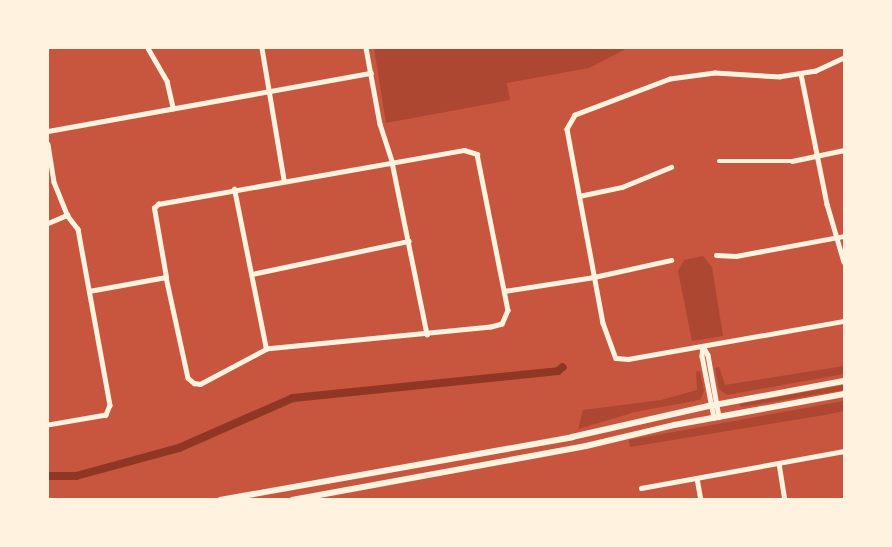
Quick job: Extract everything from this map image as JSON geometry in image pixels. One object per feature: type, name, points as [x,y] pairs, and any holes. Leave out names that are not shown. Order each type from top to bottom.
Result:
[{"type":"main road","points":[[220,500],[247,497],[580,436],[714,404],[844,381]]},
{"type":"main road","points":[[292,500],[577,448],[716,417],[844,394]]},
{"type":"street","points":[[148,48],[167,81],[173,108]]},
{"type":"street","points":[[262,48],[284,179]]},
{"type":"street","points":[[366,48],[380,124],[392,162],[427,334]]},
{"type":"street","points":[[844,58],[802,74],[763,78],[715,73],[670,79],[570,119],[567,129],[603,323],[616,358],[628,359],[844,321]]},
{"type":"street","points":[[48,132],[269,90],[371,74]]},
{"type":"street","points":[[802,74],[836,238],[844,262]]},
{"type":"street","points":[[48,144],[54,182],[67,215],[78,229],[110,404],[106,415],[48,425]]},
{"type":"street","points":[[464,150],[476,154],[508,310],[502,324],[427,334],[266,349],[200,384],[194,383],[188,378],[166,277],[154,208],[158,204],[284,179],[464,150]]},
{"type":"street","points":[[719,161],[773,162],[818,157],[844,150]]},
{"type":"street","points":[[579,196],[622,187],[671,167]]},
{"type":"street","points":[[234,189],[266,349]]},
{"type":"street","points":[[48,223],[67,215]]},
{"type":"street","points":[[716,255],[736,256],[844,236]]},
{"type":"street","points":[[252,274],[408,242]]},
{"type":"street","points":[[504,291],[594,277],[671,260]]},
{"type":"street","points":[[89,291],[166,277]]},
{"type":"street","points":[[703,346],[708,355],[716,417]]},
{"type":"street","points":[[641,488],[844,451]]},
{"type":"street","points":[[779,463],[785,500]]},
{"type":"street","points":[[697,478],[701,500]]},
{"type":"shaded area","points":[[374,48],[624,48],[624,50],[589,68],[507,83],[510,100],[386,123]]},
{"type":"shaded area","points":[[703,256],[712,267],[723,336],[692,341],[678,271],[684,260]]},
{"type":"shaded area","points":[[844,366],[844,374],[727,395],[719,389],[715,368],[719,367],[725,385]]},
{"type":"shaded area","points":[[700,371],[704,391],[700,400],[635,412],[578,429],[583,410],[661,400],[697,390],[696,372]]},
{"type":"shaded area","points":[[844,385],[844,390],[741,407],[740,404]]},
{"type":"shaded area","points":[[844,401],[844,411],[630,447],[629,440]]},
{"type":"waterway","points":[[48,476],[76,476],[179,448],[293,398],[558,371],[563,367]]}]
